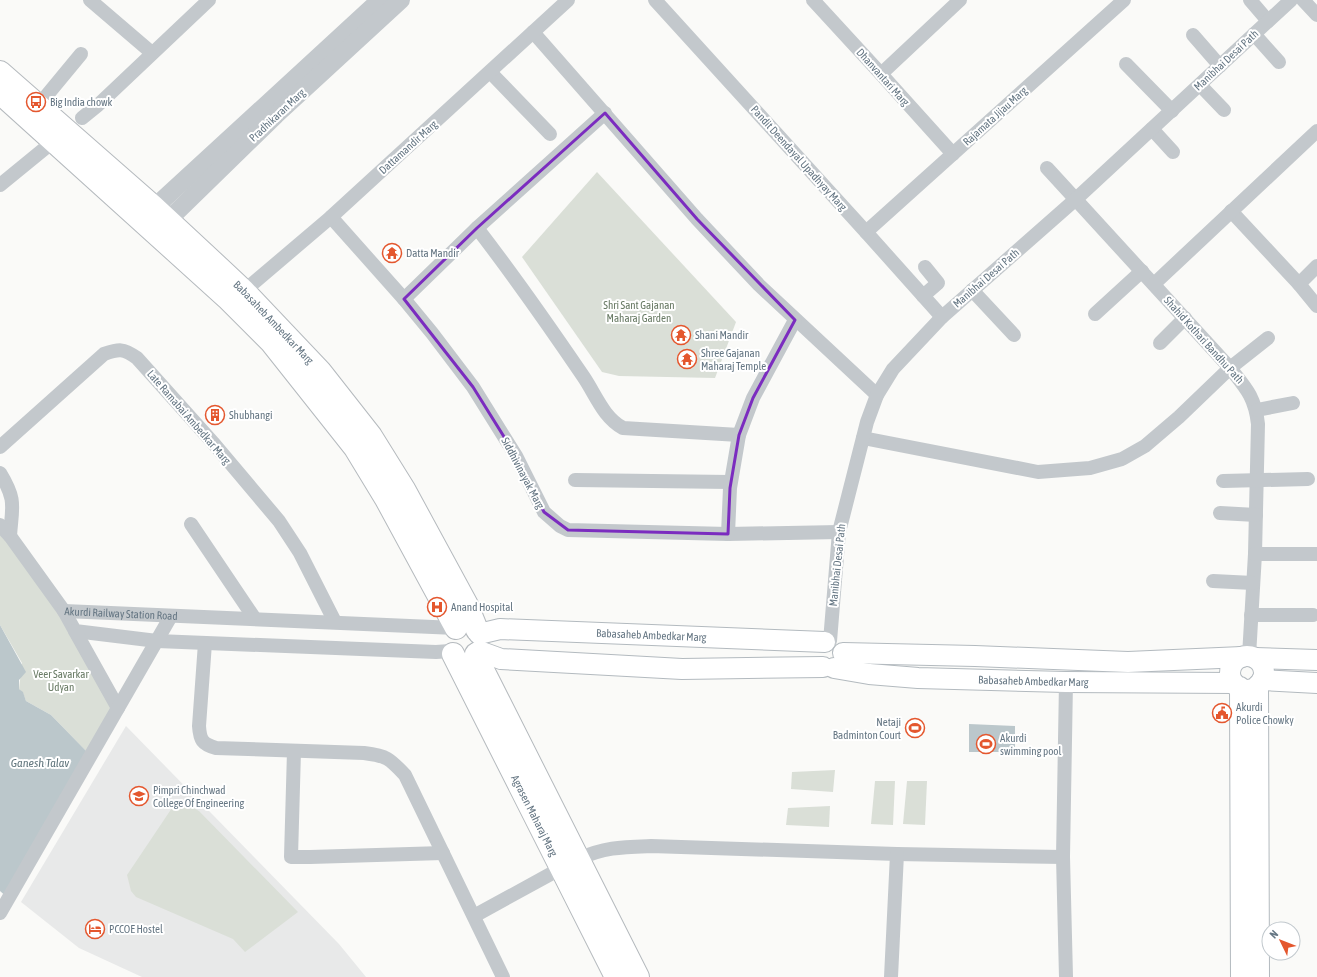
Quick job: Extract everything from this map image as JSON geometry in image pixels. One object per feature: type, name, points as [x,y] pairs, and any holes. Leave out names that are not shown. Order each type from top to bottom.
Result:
[{"type":"main road","name":"Babasaheb Ambedkar Marg","points":[[0,72],[38,106],[67,129],[227,298],[271,342],[355,448],[474,639],[501,659],[674,668],[831,654],[869,674],[918,678],[1066,682],[1248,684]]},
{"type":"main road","name":"Babasaheb Ambedkar Marg","points":[[0,93],[67,129]]},
{"type":"main road","name":"Babasaheb Ambedkar Marg","points":[[155,221],[244,291],[320,371],[372,436],[404,489],[467,605],[474,639]]},
{"type":"main road","name":"Babasaheb Ambedkar Marg","points":[[474,639],[500,629],[831,654],[967,656],[1128,662],[1249,657]]},
{"type":"main road","points":[[451,652],[448,642],[450,634],[474,639]]},
{"type":"main road","name":"Agrasen Maharaj Marg","points":[[474,639],[616,977]]},
{"type":"main road","name":"Agrasen Maharaj Marg","points":[[451,652],[569,863],[638,977]]},
{"type":"main road","points":[[1248,684],[1264,674],[1260,662],[1249,657]]},
{"type":"main road","points":[[1317,660],[1249,657],[1237,660],[1231,668],[1231,678],[1248,684],[1317,683]]},
{"type":"main road","points":[[1241,977],[1248,684]]},
{"type":"main road","points":[[1248,684],[1259,977]]},
{"type":"street","points":[[90,0],[152,53]]},
{"type":"street","points":[[0,185],[98,105],[209,0]]},
{"type":"street","name":"Pradhikaran Marg","points":[[155,221],[380,0]]},
{"type":"street","name":"Pradhikaran Marg","points":[[155,221],[276,115],[401,0]]},
{"type":"street","name":"Dattamandir Marg","points":[[244,291],[331,217],[568,0]]},
{"type":"street","name":"Pandit Deendayal Upadhyay Marg","points":[[655,0],[942,317]]},
{"type":"street","name":"Dhanvantari Marg","points":[[813,0],[952,154]]},
{"type":"street","points":[[881,74],[960,0]]},
{"type":"street","name":"Rajamata Jijau Marg","points":[[866,232],[1124,0]]},
{"type":"street","points":[[1250,0],[1268,21]]},
{"type":"street","name":"Manibhai Desai Path","points":[[831,654],[839,532],[863,438],[877,395],[893,369],[942,317],[1076,199],[1291,0]]},
{"type":"street","points":[[1303,0],[1317,15]]},
{"type":"street","points":[[533,32],[697,219],[759,286],[877,395]]},
{"type":"street","points":[[1254,34],[1279,62]]},
{"type":"street","points":[[1193,35],[1220,66]]},
{"type":"street","points":[[38,106],[81,54]]},
{"type":"street","points":[[1126,64],[1172,111]]},
{"type":"street","points":[[490,72],[550,134]]},
{"type":"street","points":[[1200,84],[1224,110]]},
{"type":"street","points":[[404,299],[477,228],[605,113]]},
{"type":"street","points":[[1152,129],[1173,152]]},
{"type":"street","points":[[1154,284],[1317,131]]},
{"type":"street","name":"Shahid Kothari Bandhu Path","points":[[1047,168],[1230,368],[1247,388],[1253,398],[1257,410],[1258,424],[1255,554],[1249,657]]},
{"type":"street","points":[[1231,211],[1300,284],[1317,306]]},
{"type":"street","name":"Siddhivinayak Marg","points":[[331,217],[430,330],[473,387],[516,456],[544,512],[560,526],[568,530],[728,534],[839,532]]},
{"type":"street","points":[[477,228],[584,377],[608,417],[615,424],[623,428],[739,435]]},
{"type":"street","points":[[1300,284],[1317,266]]},
{"type":"street","points":[[923,296],[938,283],[925,267]]},
{"type":"street","points":[[1095,314],[1142,271]]},
{"type":"street","points":[[972,290],[1014,335]]},
{"type":"street","points":[[1160,342],[1185,318]]},
{"type":"street","points":[[728,534],[730,482],[739,435],[754,398],[795,320]]},
{"type":"street","points":[[863,438],[1038,472],[1090,468],[1122,459],[1145,446],[1230,368],[1268,338]]},
{"type":"street","name":"Late Ramabai Ambedkar Marg","points":[[0,447],[104,354],[117,350],[128,351],[143,364],[279,520],[300,553],[335,622]]},
{"type":"street","points":[[1257,410],[1293,403]]},
{"type":"street","points":[[0,473],[13,500],[10,536]]},
{"type":"street","points":[[1223,481],[1308,479]]},
{"type":"street","points":[[575,480],[730,482]]},
{"type":"street","points":[[1220,513],[1256,515]]},
{"type":"street","points":[[191,524],[255,619]]},
{"type":"street","points":[[0,525],[10,536],[64,611]]},
{"type":"street","points":[[1255,554],[1317,554]]},
{"type":"street","points":[[1213,582],[1253,583]]},
{"type":"street","name":"Akurdi Railway Station Road","points":[[64,611],[335,622],[474,639]]},
{"type":"street","name":"Akurdi Railway Station Road","points":[[64,611],[75,631],[157,641],[451,652]]},
{"type":"street","points":[[1251,615],[1313,615]]},
{"type":"street","points":[[0,914],[171,616]]},
{"type":"street","points":[[75,631],[118,708]]},
{"type":"street","points":[[204,643],[198,726],[200,737],[206,746],[216,748],[364,753],[382,755],[392,761],[405,775],[503,977]]},
{"type":"street","points":[[1066,682],[1063,857],[1066,977]]},
{"type":"street","points":[[294,751],[291,856],[443,853]]},
{"type":"street","points":[[474,916],[569,863],[595,852],[610,848],[651,846],[897,854],[1063,857]]},
{"type":"street","points":[[890,977],[897,854]]},
{"type":"highlighted area","points":[[605,113],[697,219],[795,320],[753,398],[739,435],[730,488],[728,534],[568,530],[544,512],[516,456],[473,387],[404,299],[477,228]]},
{"type":"shaded area","name":"Pimpri Chinchwad College Of Engineering","points":[[126,726],[339,944],[366,977],[142,977],[79,948],[21,902]]},
{"type":"green space","name":"Shri Sant Gajanan Maharaj Garden","points":[[597,172],[736,322],[715,378],[619,376],[602,372],[522,257]]},
{"type":"green space","name":"Veer Savarkar Udyan","points":[[0,531],[64,613],[118,709],[91,756],[51,715],[26,701],[23,693],[19,689],[22,663],[0,625]]},
{"type":"green space","points":[[835,770],[833,792],[791,789],[792,772]]},
{"type":"green space","points":[[875,781],[895,781],[893,825],[871,824]]},
{"type":"green space","points":[[907,781],[927,781],[925,825],[903,824]]},
{"type":"green space","points":[[178,799],[199,811],[298,912],[245,952],[233,939],[136,897],[131,891],[127,875]]},
{"type":"green space","points":[[830,806],[829,827],[786,825],[788,808]]},
{"type":"water","name":"Ganesh Talav","points":[[0,625],[26,672],[19,680],[19,689],[23,692],[26,701],[51,715],[91,756],[9,899],[0,891]]},
{"type":"water","points":[[969,724],[1015,726],[1015,752],[969,752]]},
{"type":"place","name":"Big India chowk","points":[[36,102]]},
{"type":"place","name":"Datta Mandir","points":[[392,253]]},
{"type":"place","name":"Shani Mandir","points":[[681,335]]},
{"type":"place","name":"Shree Gajanan Maharaj Temple","points":[[687,359]]},
{"type":"place","name":"Shubhangi","points":[[215,415]]},
{"type":"place","name":"Anand Hospital","points":[[437,607]]},
{"type":"place","name":"Akurdi Police Chowky","points":[[1222,713]]},
{"type":"place","name":"Netaji Badminton Court","points":[[915,728]]},
{"type":"place","name":"Akurdi swimming pool","points":[[986,744]]},
{"type":"place","name":"Pimpri Chinchwad College Of Engineering","points":[[139,796]]},
{"type":"place","name":"PCCOE Hostel","points":[[95,929]]}]
